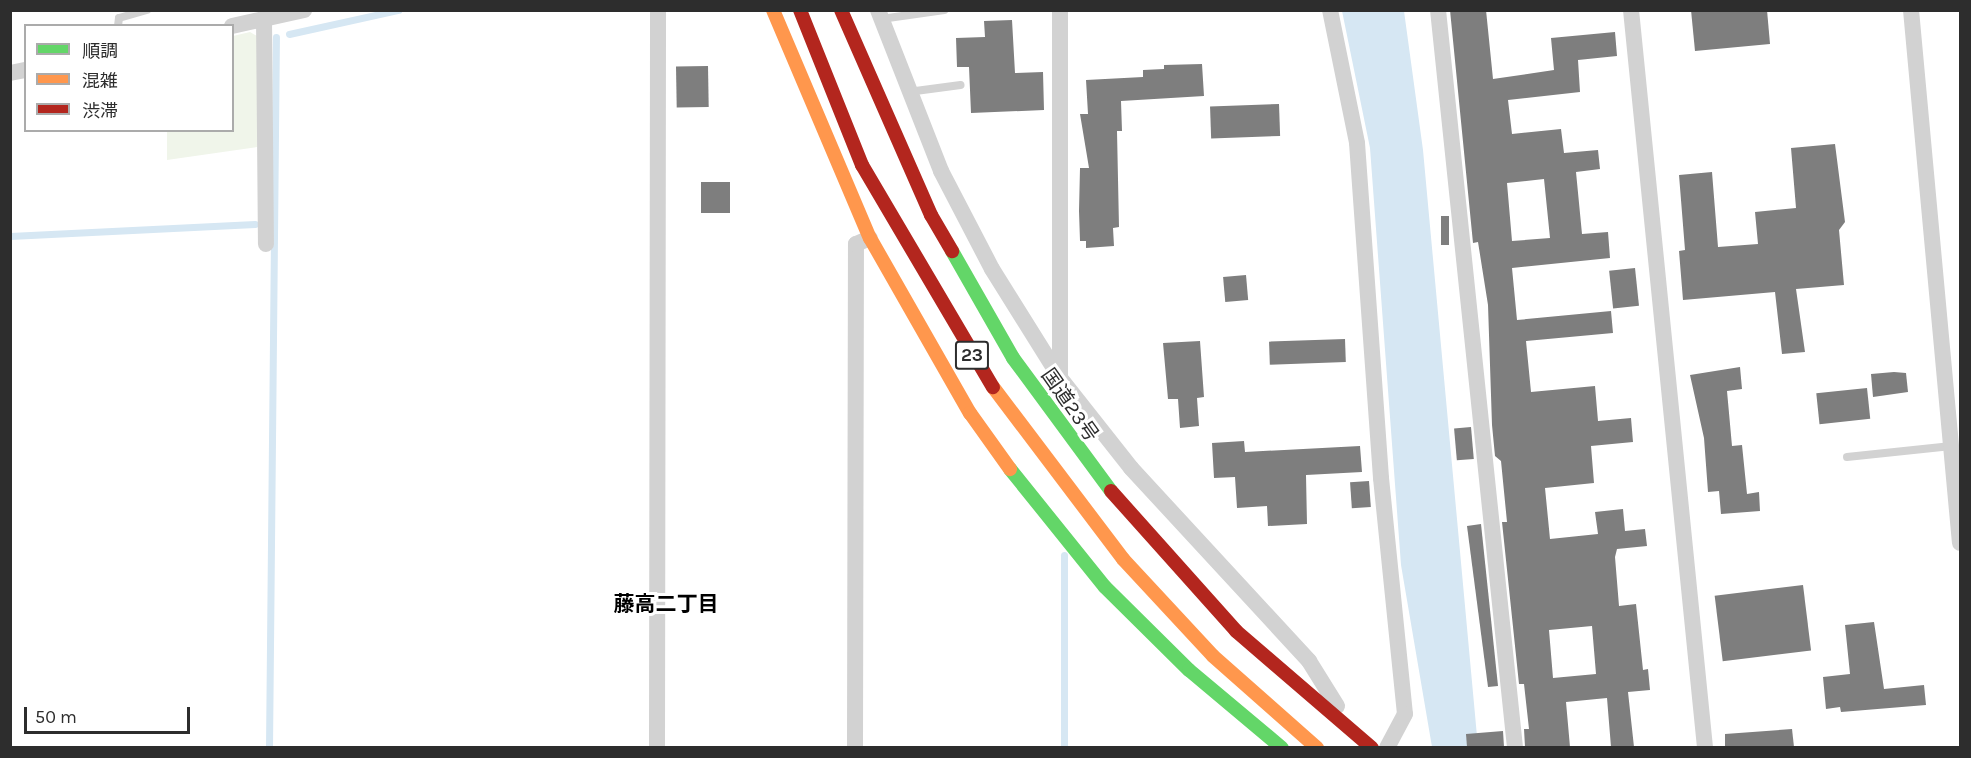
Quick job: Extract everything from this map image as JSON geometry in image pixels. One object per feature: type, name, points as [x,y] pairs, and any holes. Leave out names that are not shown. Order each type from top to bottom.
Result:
[{"type":"main road","points":[[773,10],[870,238],[970,413],[1051,525],[1188,670],[1282,747]]},
{"type":"main road","name":"23","points":[[800,10],[862,165],[987,379],[1123,559],[1213,656],[1317,747]]},
{"type":"main road","name":"国道23号","points":[[841,10],[900,151],[969,285],[1013,358],[1072,443],[1146,536],[1236,631],[1372,747]]},
{"type":"street","points":[[234,26],[304,10]]},
{"type":"street","points":[[657,747],[658,10]]},
{"type":"street","points":[[1060,10],[1060,378]]},
{"type":"street","points":[[1330,10],[1357,143],[1381,478],[1405,714],[1387,747]]},
{"type":"street","points":[[1438,10],[1515,747]]},
{"type":"street","points":[[1631,10],[1705,747]]},
{"type":"street","points":[[1911,10],[1960,543]]},
{"type":"street","points":[[880,15],[907,92],[941,171],[992,269],[1060,378],[1131,468],[1310,661],[1353,733]]},
{"type":"street","points":[[264,19],[266,244]]},
{"type":"street","points":[[855,747],[856,244],[870,238]]},
{"type":"lane","points":[[118,24],[119,18],[147,10]]},
{"type":"lane","points":[[880,15],[944,10]]},
{"type":"lane","points":[[907,92],[961,85]]},
{"type":"lane","points":[[1847,457],[1952,446]]},
{"type":"shaded area","points":[[250,32],[257,36],[257,147],[167,160],[167,132],[234,132],[234,36]]},
{"type":"water","points":[[1342,11],[1404,11],[1423,150],[1478,747],[1432,747],[1401,565],[1370,148]]},
{"type":"building","points":[[1450,10],[1486,10],[1493,79],[1554,70],[1551,38],[1615,32],[1617,56],[1578,60],[1580,92],[1508,100],[1512,134],[1561,129],[1564,153],[1598,150],[1600,169],[1576,172],[1582,234],[1608,232],[1610,258],[1512,268],[1517,320],[1611,311],[1613,333],[1526,341],[1531,392],[1595,386],[1598,421],[1631,418],[1633,442],[1591,446],[1594,483],[1545,488],[1550,539],[1598,534],[1595,512],[1623,509],[1625,531],[1645,529],[1647,546],[1617,549],[1615,557],[1619,606],[1636,604],[1643,670],[1648,669],[1650,690],[1628,692],[1634,747],[1611,747],[1607,698],[1566,702],[1570,747],[1525,747],[1524,729],[1529,729],[1524,684],[1519,684],[1502,522],[1507,522],[1501,461],[1495,456],[1492,425],[1488,305],[1478,242],[1473,243]],"holes":[[[1544,179],[1550,238],[1512,241],[1507,183]],[[1592,626],[1596,674],[1553,678],[1549,630]]]},
{"type":"building","points":[[1691,10],[1767,10],[1770,44],[1695,51]]},
{"type":"building","points":[[1012,20],[1015,73],[1043,72],[1044,110],[971,113],[969,67],[957,67],[956,38],[985,37],[984,21]]},
{"type":"building","points":[[1202,64],[1204,96],[1121,101],[1122,131],[1117,131],[1119,227],[1113,228],[1114,246],[1086,248],[1086,241],[1080,241],[1079,211],[1080,168],[1089,168],[1080,114],[1088,114],[1086,80],[1143,77],[1143,70],[1164,69],[1164,65]]},
{"type":"building","points":[[708,66],[709,107],[677,108],[676,67]]},
{"type":"building","points":[[1279,104],[1280,136],[1211,138],[1210,106]]},
{"type":"building","points":[[1835,144],[1845,222],[1839,230],[1844,285],[1796,289],[1805,352],[1782,354],[1775,292],[1683,300],[1679,251],[1685,250],[1679,175],[1712,172],[1718,247],[1758,244],[1755,212],[1796,208],[1791,148]]},
{"type":"building","points":[[701,182],[730,182],[730,213],[701,213]]},
{"type":"building","points":[[1441,216],[1449,216],[1449,245],[1441,245]]},
{"type":"building","points":[[1635,268],[1639,306],[1613,309],[1609,271]]},
{"type":"building","points":[[1246,275],[1248,300],[1225,302],[1223,277]]},
{"type":"building","points":[[1345,339],[1346,362],[1270,365],[1269,342]]},
{"type":"building","points":[[1200,341],[1204,397],[1197,398],[1199,426],[1180,428],[1178,399],[1168,399],[1163,343]]},
{"type":"building","points":[[1740,367],[1742,389],[1727,391],[1732,446],[1742,445],[1747,494],[1759,492],[1760,511],[1721,514],[1719,491],[1708,492],[1704,438],[1690,375]]},
{"type":"building","points":[[1906,373],[1908,392],[1873,397],[1871,374]]},
{"type":"building","points":[[1867,388],[1870,419],[1820,424],[1816,393]]},
{"type":"building","points":[[1471,427],[1474,459],[1457,460],[1454,428]]},
{"type":"building","points":[[1244,441],[1245,452],[1360,446],[1362,472],[1306,475],[1307,524],[1268,526],[1267,506],[1237,508],[1235,477],[1214,478],[1212,443]]},
{"type":"building","points":[[1369,481],[1371,507],[1352,508],[1350,482]]},
{"type":"building","points":[[1481,524],[1498,686],[1488,687],[1467,526]]},
{"type":"building","points":[[1803,585],[1811,651],[1723,661],[1715,596]]},
{"type":"building","points":[[1874,622],[1884,689],[1924,685],[1926,705],[1841,712],[1840,707],[1826,709],[1823,677],[1850,674],[1845,625]]},
{"type":"building","points":[[1792,729],[1794,747],[1725,747],[1725,734]]},
{"type":"building","points":[[1503,731],[1504,747],[1467,747],[1466,734]]},
{"type":"waterway","points":[[289,34],[398,10]]},
{"type":"waterway","points":[[269,748],[276,37]]},
{"type":"waterway","points":[[10,236],[255,224]]},
{"type":"waterway","points":[[1064,555],[1064,748]]},
{"type":"traffic: fast","points":[[952,251],[1013,358],[1111,491]]},
{"type":"traffic: fast","points":[[1010,469],[1105,587],[1189,670],[1282,748]]},
{"type":"traffic: slow","points":[[773,10],[870,238],[970,413],[1010,469]]},
{"type":"traffic: slow","points":[[993,387],[1123,559],[1213,656],[1317,748]]},
{"type":"traffic: jam","points":[[800,10],[862,165],[993,387]]},
{"type":"traffic: jam","points":[[841,10],[931,215],[952,251]]},
{"type":"traffic: jam","points":[[1111,491],[1236,631],[1372,748]]},
{"type":"district","name":"藤高二丁目","points":[[666,604]]}]
